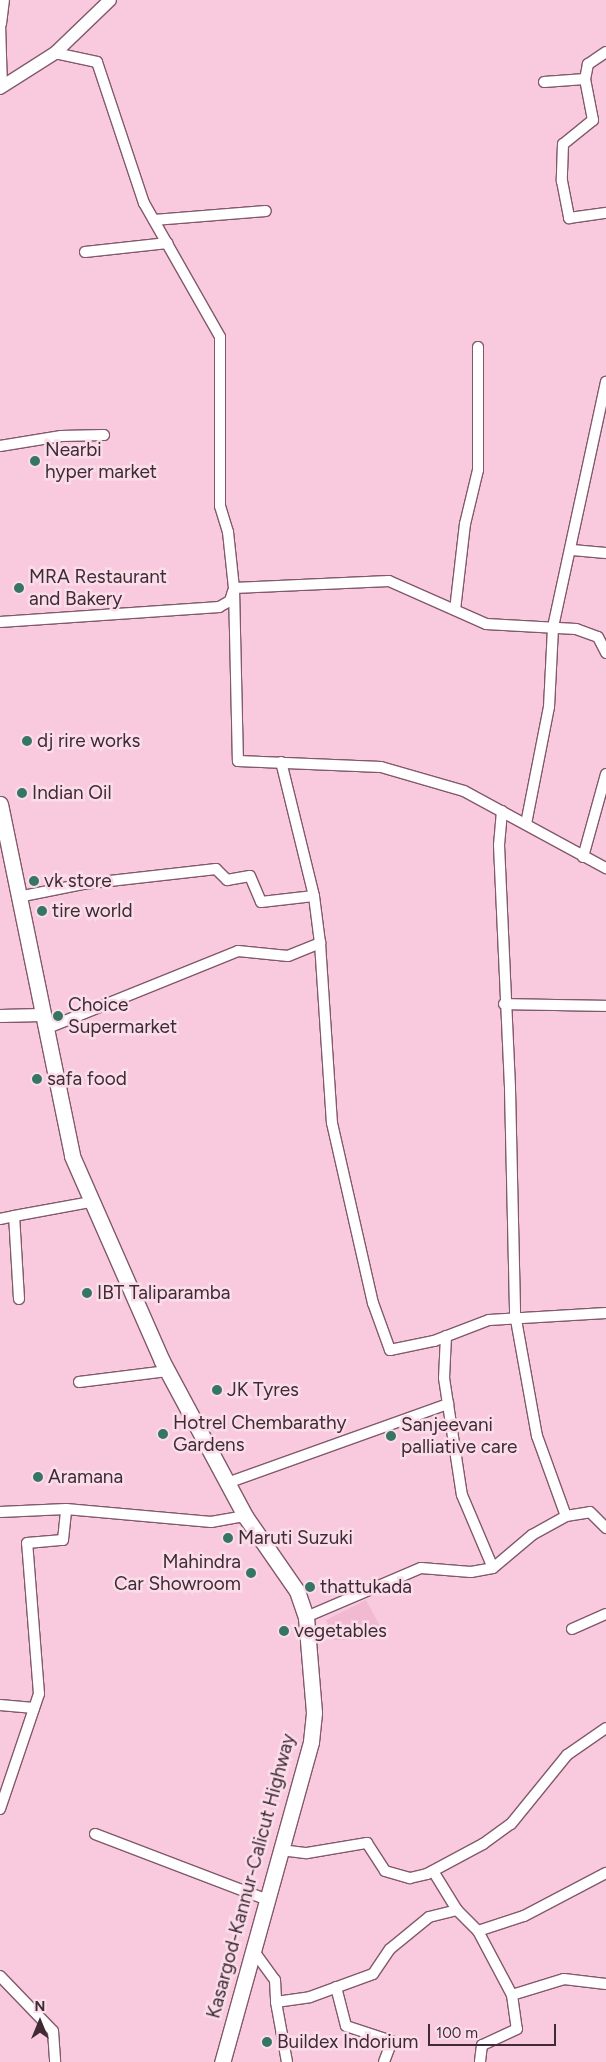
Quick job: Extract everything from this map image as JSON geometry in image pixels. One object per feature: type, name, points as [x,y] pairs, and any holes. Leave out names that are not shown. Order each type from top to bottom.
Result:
[{"type":"highway","name":"Kasargod-Kannur-Calicut Highway","points":[[0,804],[72,1156],[90,1202],[167,1370],[245,1516],[279,1562],[306,1617],[314,1714],[305,1769],[222,2062]]},
{"type":"main road","points":[[1,87],[55,53],[110,0]]},
{"type":"main road","points":[[0,1016],[44,1022]]},
{"type":"street","points":[[1,87],[0,24],[4,0]]},
{"type":"street","points":[[606,52],[588,64],[585,79],[593,120],[564,144],[562,181],[569,218],[606,213]]},
{"type":"street","points":[[55,53],[97,62],[125,152],[154,220],[220,337],[220,506],[228,532],[234,588],[238,761],[381,767],[464,791],[606,868]]},
{"type":"street","points":[[544,82],[585,79]]},
{"type":"street","points":[[154,220],[266,211]]},
{"type":"street","points":[[85,252],[168,243]]},
{"type":"street","points":[[455,610],[465,524],[478,470],[478,347]]},
{"type":"street","points":[[526,824],[549,707],[553,627],[572,550],[606,382]]},
{"type":"street","points":[[0,446],[61,436],[104,436]]},
{"type":"street","points":[[572,550],[606,553]]},
{"type":"street","points":[[234,588],[389,581],[486,624],[576,629],[598,637],[606,653]]},
{"type":"street","points":[[0,622],[219,607],[230,601],[234,588]]},
{"type":"street","points":[[281,762],[314,896],[320,943],[332,1123],[384,1341],[390,1350],[446,1336],[489,1320],[606,1313]]},
{"type":"street","points":[[583,857],[606,774]]},
{"type":"street","points":[[502,812],[499,845],[504,1004],[510,1090],[515,1317],[537,1436],[566,1516]]},
{"type":"street","points":[[18,897],[83,884],[216,869],[227,880],[250,876],[261,902],[314,896]]},
{"type":"street","points":[[44,1022],[238,951],[288,956],[320,943]]},
{"type":"street","points":[[504,1004],[606,1006]]},
{"type":"street","points":[[0,1219],[90,1202]]},
{"type":"street","points":[[14,1216],[19,1299]]},
{"type":"street","points":[[446,1336],[444,1378],[462,1495],[493,1568]]},
{"type":"street","points":[[80,1382],[167,1370]]},
{"type":"street","points":[[227,1483],[448,1404]]},
{"type":"street","points":[[0,1512],[66,1509],[211,1522],[245,1516]]},
{"type":"street","points":[[0,1808],[39,1694],[39,1675],[27,1543],[63,1540],[66,1509]]},
{"type":"street","points":[[306,1617],[364,1596],[421,1568],[471,1572],[493,1568],[532,1535],[566,1516],[590,1512],[606,1528]]},
{"type":"street","points":[[572,1629],[606,1614]]},
{"type":"street","points":[[0,1705],[34,1708]]},
{"type":"street","points":[[281,1850],[307,1853],[367,1843],[384,1871],[395,1876],[410,1878],[433,1871],[483,1844],[510,1824],[567,1755],[586,1738],[606,1728]]},
{"type":"street","points":[[95,1834],[268,1900]]},
{"type":"street","points":[[433,1871],[457,1910],[478,1931],[512,1995],[517,2029],[482,2045],[480,2062]]},
{"type":"street","points":[[478,1931],[524,1916],[606,1873]]},
{"type":"street","points":[[276,2002],[310,1997],[373,1974],[390,1949],[429,1917],[457,1910]]},
{"type":"street","points":[[253,1950],[275,1980],[276,2002],[286,2062]]},
{"type":"street","points":[[0,1976],[53,2030],[55,2062]]},
{"type":"street","points":[[512,1995],[564,1979],[606,1984]]},
{"type":"street","points":[[336,1987],[346,2026],[392,2041],[384,2062]]},
{"type":"shaded area","points":[[366,1600],[380,1626],[366,1640],[334,1640],[326,1620]]},
{"type":"place","name":"Nearbi hyper market","points":[[35,461]]},
{"type":"place","name":"MRA Restaurant and Bakery","points":[[19,588]]},
{"type":"place","name":"dj rire works","points":[[27,741]]},
{"type":"place","name":"Indian Oil","points":[[22,793]]},
{"type":"place","name":"vk store","points":[[34,881]]},
{"type":"place","name":"tire world","points":[[42,911]]},
{"type":"place","name":"Choice Supermarket","points":[[58,1016]]},
{"type":"place","name":"safa food","points":[[37,1079]]},
{"type":"place","name":"IBT Taliparamba","points":[[87,1293]]},
{"type":"place","name":"JK Tyres","points":[[217,1390]]},
{"type":"place","name":"Hotrel Chembarathy Gardens","points":[[163,1434]]},
{"type":"place","name":"Sanjeevani palliative care","points":[[391,1436]]},
{"type":"place","name":"Aramana","points":[[38,1477]]},
{"type":"place","name":"Maruti Suzuki","points":[[228,1538]]},
{"type":"place","name":"Mahindra Car Showroom","points":[[251,1573]]},
{"type":"place","name":"thattukada","points":[[310,1587]]},
{"type":"place","name":"vegetables","points":[[284,1631]]},
{"type":"place","name":"Buildex Indorium","points":[[267,2042]]}]
